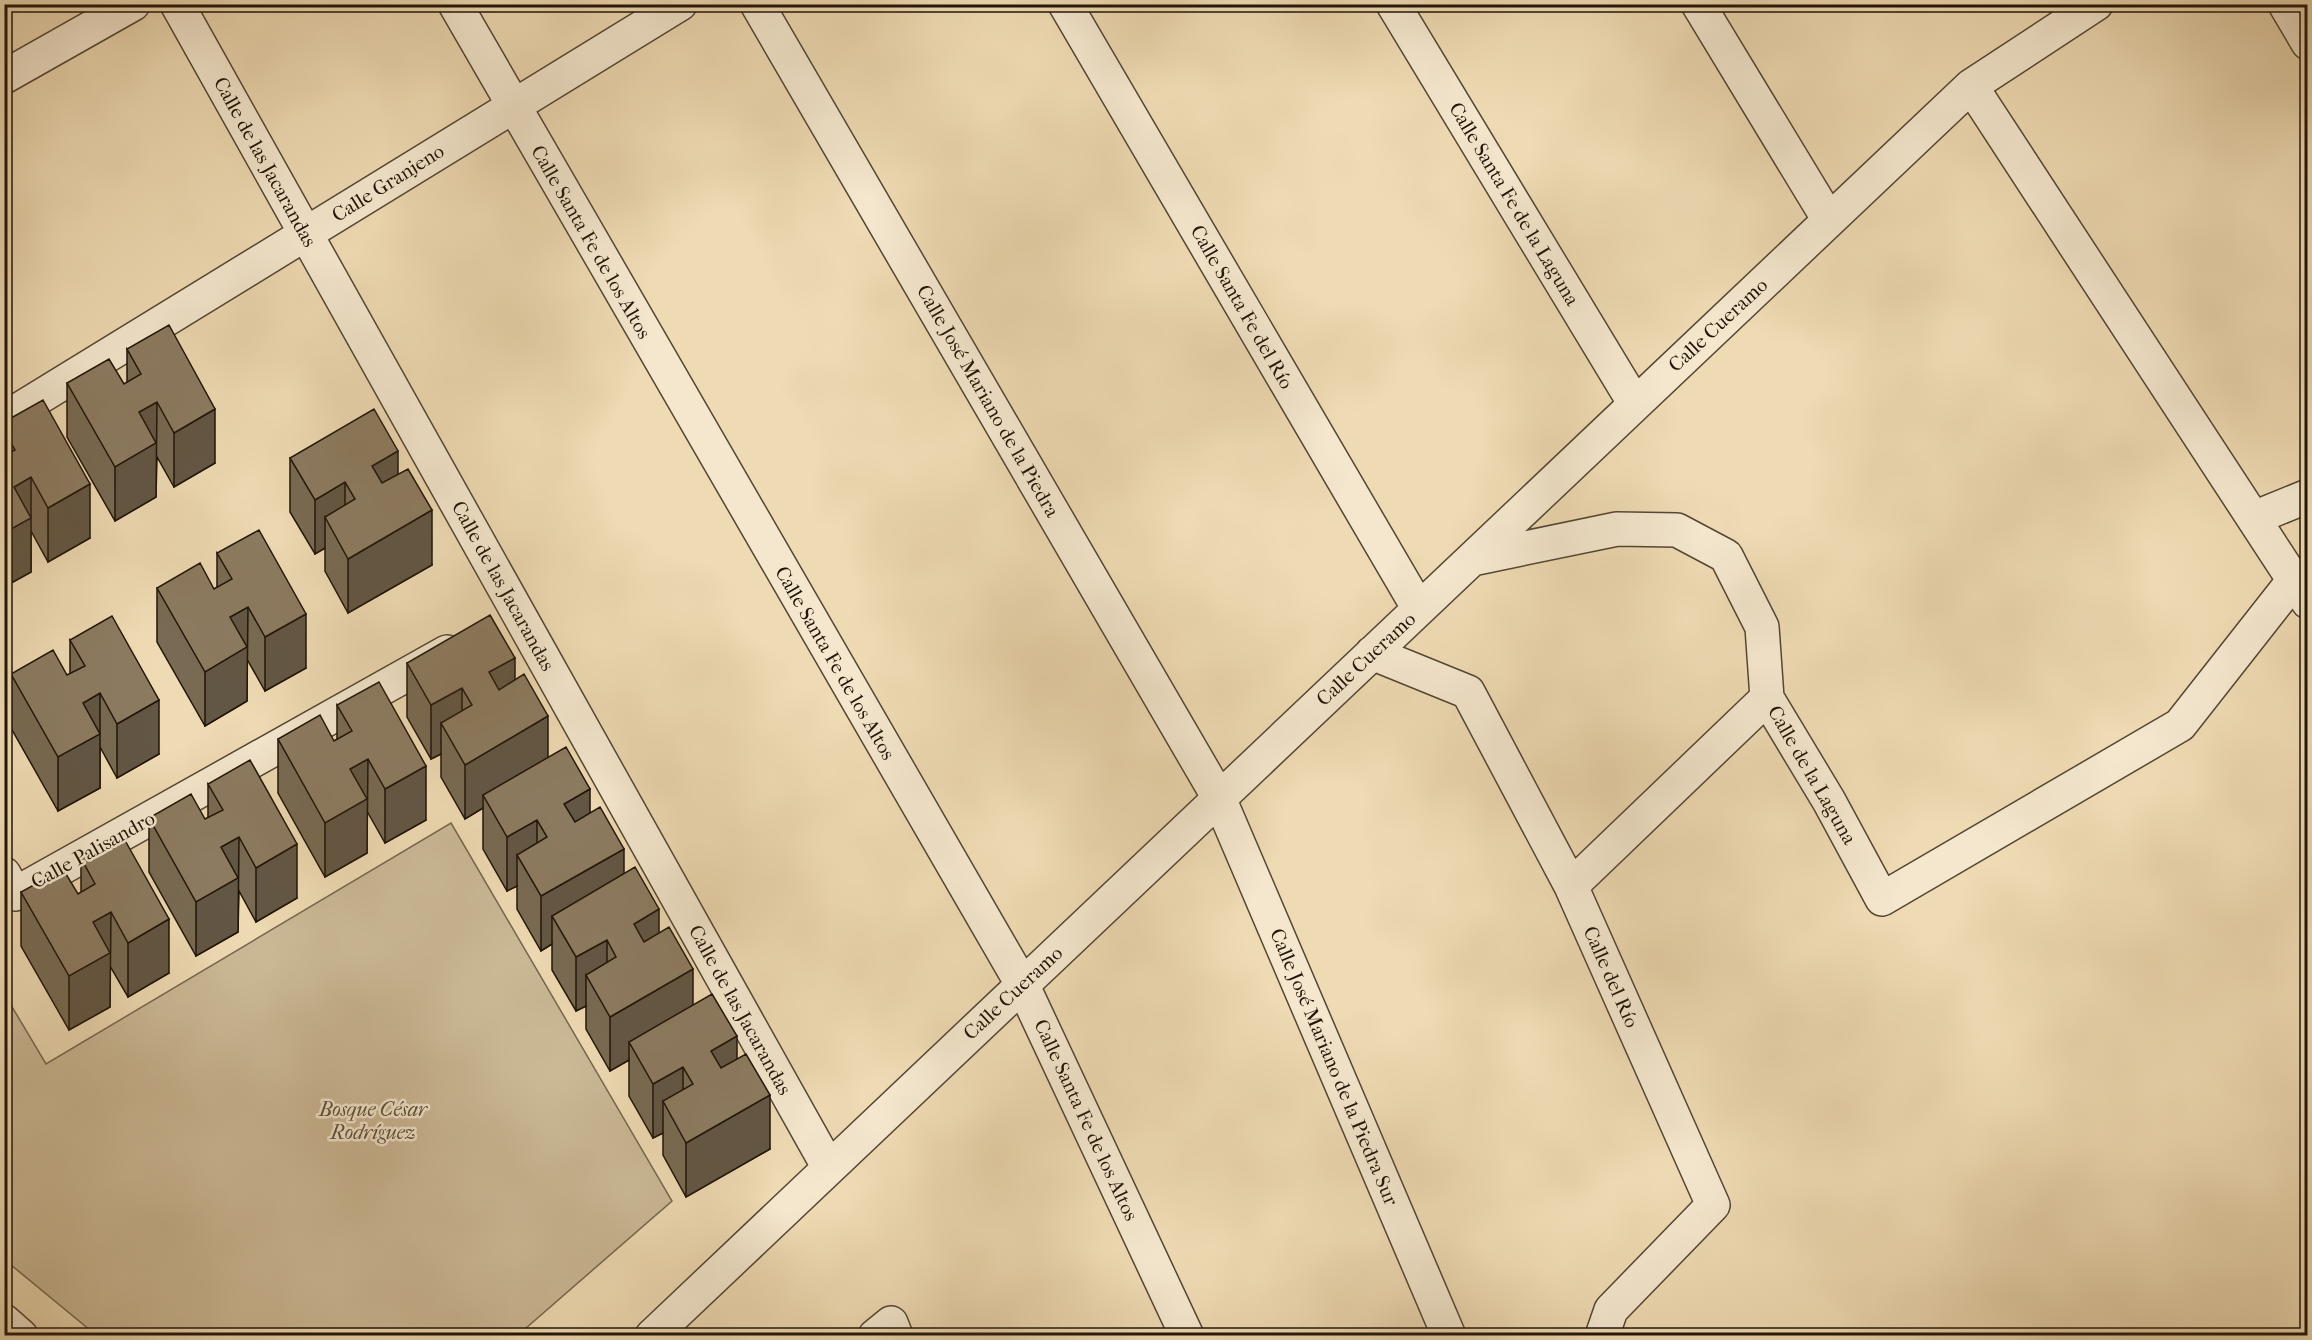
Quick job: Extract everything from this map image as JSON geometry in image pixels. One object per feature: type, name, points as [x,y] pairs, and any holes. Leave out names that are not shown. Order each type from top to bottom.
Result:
[{"type":"street","points":[[4,77],[133,4]]},
{"type":"street","name":"Calle de las Jacarandas","points":[[177,4],[305,234],[496,624],[829,1168]]},
{"type":"street","name":"Calle Santa Fe de los Altos","points":[[455,4],[1022,984],[1187,1335]]},
{"type":"street","name":"Calle Granjeno","points":[[4,419],[680,4]]},
{"type":"street","name":"Calle José Mariano de la Piedra","points":[[757,4],[1219,798]]},
{"type":"street","name":"Calle Santa Fe del Río","points":[[1065,4],[1419,609]]},
{"type":"street","name":"Calle Santa Fe de la Laguna","points":[[1393,4],[1635,404]]},
{"type":"street","points":[[1698,4],[1829,220]]},
{"type":"street","name":"Calle Cueramo","points":[[651,1335],[1971,86],[2096,4]]},
{"type":"street","points":[[2285,4],[2307,42]]},
{"type":"street","points":[[1971,86],[2301,591]]},
{"type":"street","points":[[2254,518],[2307,496]]},
{"type":"street","name":"Calle de la Laguna","points":[[1472,559],[1617,529],[1677,530],[1725,556],[1762,627],[1767,698],[1829,801],[1882,899],[2180,725],[2301,591]]},
{"type":"street","name":"Calle Palisandro","points":[[10,884],[496,624]]},
{"type":"street","name":"Calle del Río","points":[[1372,653],[1468,692],[1571,886],[1713,1205],[1611,1310],[1602,1335]]},
{"type":"street","points":[[1571,886],[1767,698]]},
{"type":"street","name":"Calle José Mariano de la Piedra Sur","points":[[1219,798],[1449,1335]]},
{"type":"street","points":[[4,1321],[21,1335]]},
{"type":"street","points":[[875,1335],[891,1323],[896,1335]]},
{"type":"green space","name":"Bosque César Rodríguez","points":[[451,823],[672,1201],[518,1335],[96,1335],[5,1260],[5,995],[46,1064]]},
{"type":"building","points":[[169,325],[215,409],[174,433],[157,402],[139,412],[156,443],[115,467],[67,383],[109,359],[124,384],[141,374],[127,349]]},
{"type":"building","points":[[43,400],[90,484],[48,508],[31,477],[14,487],[31,518],[4,533],[4,456],[15,450],[4,431],[4,422]]},
{"type":"building","points":[[374,409],[398,451],[372,466],[382,483],[408,469],[432,510],[348,559],[325,517],[355,499],[345,482],[315,500],[290,458]]},
{"type":"building","points":[[259,530],[306,614],[265,637],[248,607],[230,617],[247,647],[205,672],[157,588],[200,563],[214,589],[232,579],[217,553]]},
{"type":"building","points":[[490,615],[515,658],[489,672],[499,690],[524,674],[548,716],[465,765],[441,723],[472,705],[462,688],[431,705],[407,663]]},
{"type":"building","points":[[112,616],[159,700],[117,724],[100,693],[83,703],[100,734],[58,757],[11,674],[53,650],[67,675],[85,666],[70,640]]},
{"type":"building","points":[[379,682],[426,766],[385,789],[368,759],[350,769],[367,799],[325,823],[278,739],[320,715],[334,741],[352,731],[337,705]]},
{"type":"building","points":[[566,747],[590,789],[564,804],[575,822],[600,807],[624,849],[541,896],[517,855],[547,837],[537,820],[507,837],[483,795]]},
{"type":"building","points":[[250,760],[297,844],[256,868],[239,837],[221,847],[238,878],[196,902],[149,818],[191,794],[205,819],[223,810],[208,784]]},
{"type":"building","points":[[122,835],[169,919],[128,943],[111,912],[93,922],[110,953],[69,976],[21,892],[63,869],[78,894],[95,884],[81,858]]},
{"type":"building","points":[[635,867],[659,909],[634,924],[644,942],[669,927],[693,969],[610,1017],[586,975],[616,957],[607,940],[576,957],[552,916]]},
{"type":"building","points":[[712,994],[737,1036],[711,1051],[721,1068],[746,1054],[770,1095],[686,1143],[663,1101],[693,1084],[683,1067],[653,1084],[629,1042]]}]
